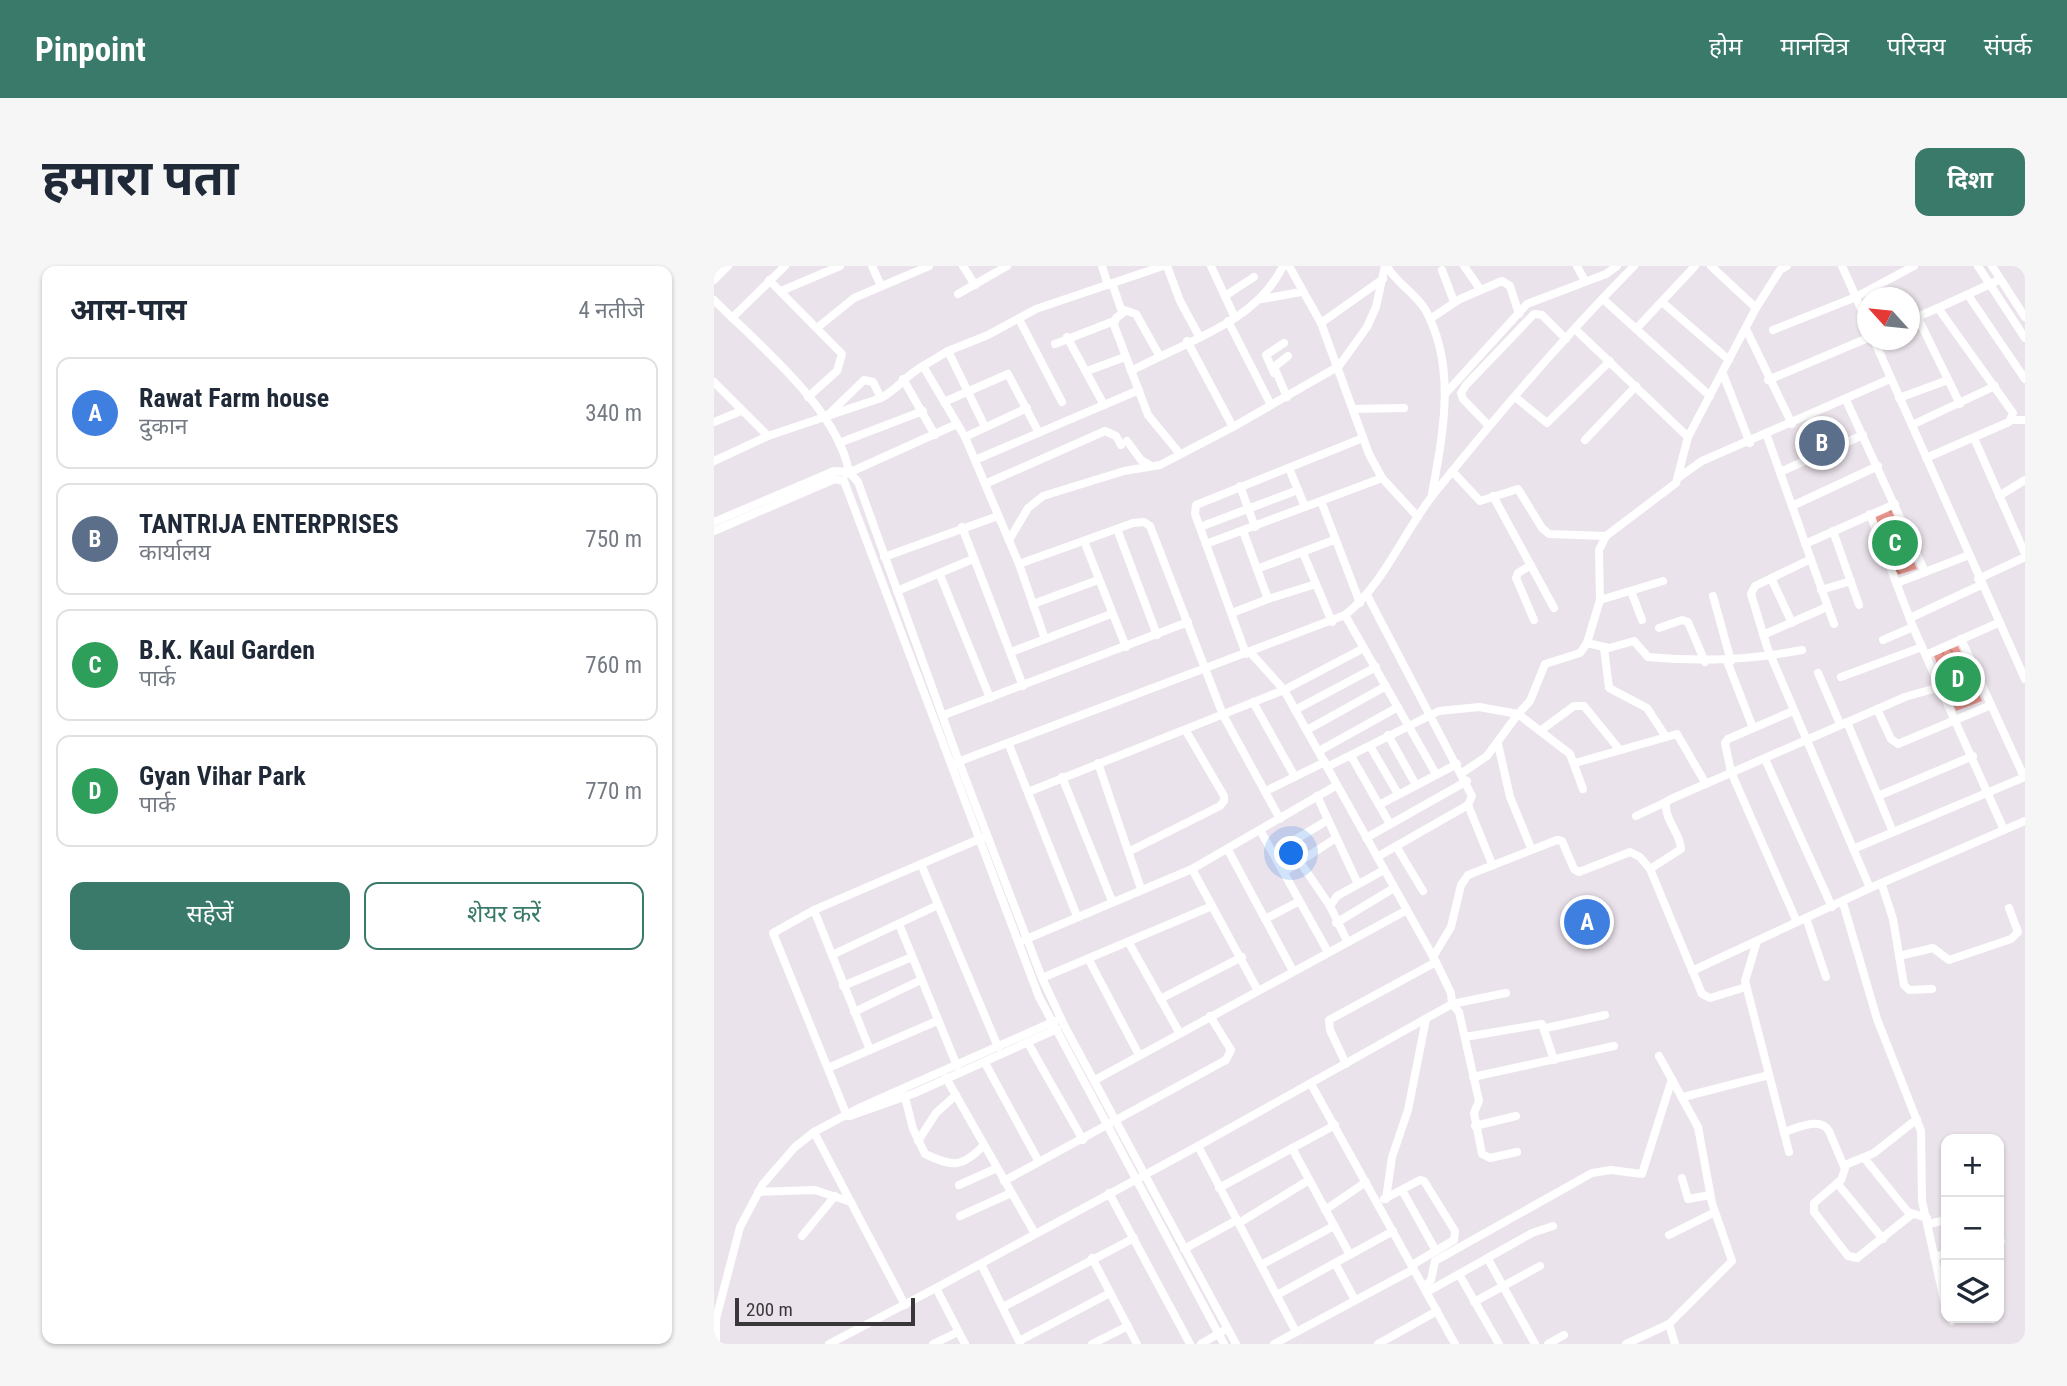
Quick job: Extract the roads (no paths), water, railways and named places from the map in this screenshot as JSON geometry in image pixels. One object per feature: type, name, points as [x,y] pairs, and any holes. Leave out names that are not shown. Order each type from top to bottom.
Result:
[{"type":"street","points":[[714,280],[727,266]]},
{"type":"street","points":[[732,318],[785,266]]},
{"type":"street","points":[[780,291],[816,270],[840,266]]},
{"type":"street","points":[[872,266],[881,286]]},
{"type":"street","points":[[817,328],[854,298],[914,269],[929,266]]},
{"type":"street","points":[[963,266],[975,285]]},
{"type":"street","points":[[958,294],[1007,266]]},
{"type":"street","points":[[1102,266],[1124,312]]},
{"type":"street","points":[[714,461],[768,436],[881,398],[895,391],[902,379],[948,351],[1046,306],[1146,269],[1165,266],[1199,337]]},
{"type":"street","points":[[1211,266],[1271,405]]},
{"type":"street","points":[[1262,299],[1283,266]]},
{"type":"street","points":[[1289,266],[1301,292],[1321,323],[1339,366],[1363,438],[1382,478],[1418,517]]},
{"type":"street","points":[[1009,540],[1028,508],[1042,496],[1124,471],[1151,466],[1180,454],[1339,366],[1367,327],[1376,307],[1386,266]]},
{"type":"street","points":[[1386,266],[1412,292],[1430,320],[1446,393],[1432,497]]},
{"type":"street","points":[[1464,266],[1479,289]]},
{"type":"street","points":[[1577,266],[1585,281]]},
{"type":"street","points":[[1488,425],[1463,399],[1461,393],[1532,301],[1612,272],[1616,266]]},
{"type":"street","points":[[1636,329],[1695,266]]},
{"type":"street","points":[[1711,266],[1756,308]]},
{"type":"street","points":[[1842,266],[1856,297]]},
{"type":"street","points":[[1773,330],[1856,297],[1914,266]]},
{"type":"street","points":[[1978,266],[2025,338]]},
{"type":"street","points":[[1992,266],[2025,317]]},
{"type":"street","points":[[1678,478],[1680,455],[1688,437],[1756,308],[1781,267]]},
{"type":"street","points":[[949,765],[1009,745],[1345,615],[1367,595],[1432,497],[1488,425],[1629,268]]},
{"type":"street","points":[[1442,270],[1454,302]]},
{"type":"street","points":[[1225,296],[1254,277]]},
{"type":"street","points":[[1321,323],[1383,279]]},
{"type":"street","points":[[769,280],[843,357],[837,371],[808,397]]},
{"type":"street","points":[[1920,315],[1999,280]]},
{"type":"street","points":[[1430,320],[1454,302],[1499,282],[1508,283],[1522,317]]},
{"type":"street","points":[[1131,370],[1199,337],[1262,299],[1301,292]]},
{"type":"street","points":[[1968,295],[2025,379]]},
{"type":"street","points":[[1603,299],[1710,396]]},
{"type":"street","points":[[714,300],[826,417],[849,471],[858,482],[959,762],[1042,978],[1236,1344]]},
{"type":"street","points":[[1661,302],[1729,360]]},
{"type":"street","points":[[1938,308],[2012,409],[2012,420]]},
{"type":"street","points":[[1055,344],[1067,337],[1114,321],[1124,312]]},
{"type":"street","points":[[1124,312],[1136,314],[1159,355]]},
{"type":"street","points":[[1446,393],[1522,317],[1540,313],[1566,339]]},
{"type":"street","points":[[1019,319],[1062,402]]},
{"type":"street","points":[[1114,321],[1148,415],[1180,454]]},
{"type":"street","points":[[1575,329],[1688,437]]},
{"type":"street","points":[[1746,329],[1791,424]]},
{"type":"street","points":[[1920,330],[1960,404]]},
{"type":"street","points":[[1067,337],[1104,405]]},
{"type":"street","points":[[1187,341],[1233,427]]},
{"type":"street","points":[[1768,380],[1857,342]]},
{"type":"street","points":[[1284,343],[1266,355],[1286,397]]},
{"type":"street","points":[[1878,350],[2025,679]]},
{"type":"street","points":[[948,351],[985,427]]},
{"type":"street","points":[[1274,373],[1276,363],[1288,356]]},
{"type":"street","points":[[1087,371],[1125,357]]},
{"type":"street","points":[[1515,397],[1547,423],[1610,361]]},
{"type":"street","points":[[923,366],[965,436],[1019,564],[1045,639]]},
{"type":"street","points":[[944,402],[1009,374],[1039,433]]},
{"type":"street","points":[[1723,374],[1750,443]]},
{"type":"street","points":[[902,379],[935,435]]},
{"type":"street","points":[[1366,838],[1464,777],[1498,744],[1530,701],[1545,664],[1575,656],[1587,643],[1600,600],[1599,550],[1606,536],[1671,488],[1678,478],[1702,461],[1767,436],[1891,379]]},
{"type":"street","points":[[826,417],[864,380],[873,382],[881,398]]},
{"type":"street","points":[[1899,398],[1948,380]]},
{"type":"street","points":[[714,382],[768,436]]},
{"type":"street","points":[[1584,440],[1636,386]]},
{"type":"street","points":[[1912,425],[1995,386]]},
{"type":"street","points":[[975,460],[1139,390]]},
{"type":"street","points":[[1846,400],[1925,572]]},
{"type":"street","points":[[965,436],[1027,408]]},
{"type":"street","points":[[1353,409],[1404,408]]},
{"type":"street","points":[[714,422],[741,411]]},
{"type":"street","points":[[839,443],[923,411]]},
{"type":"street","points":[[1926,458],[2012,420],[2025,420]]},
{"type":"street","points":[[714,522],[834,471],[849,471],[957,424]]},
{"type":"street","points":[[985,484],[1105,431],[1116,436],[1151,466]]},
{"type":"street","points":[[1780,472],[1863,435]]},
{"type":"street","points":[[1767,436],[1834,624]]},
{"type":"street","points":[[1363,438],[1196,505],[1195,514],[1248,653],[1284,690],[1451,993],[1452,1004],[1459,1012],[1479,1101],[1474,1113],[1475,1126],[1484,1157],[1517,1152]]},
{"type":"street","points":[[1910,618],[2025,555],[1974,438]]},
{"type":"street","points":[[1792,506],[1878,466]]},
{"type":"street","points":[[1289,468],[1305,507]]},
{"type":"street","points":[[714,531],[835,479],[842,479],[849,471]]},
{"type":"street","points":[[1453,472],[1476,500],[1518,489],[1542,528],[1549,534],[1606,536]]},
{"type":"street","points":[[1206,544],[1382,478]]},
{"type":"street","points":[[842,479],[866,536],[949,765],[1018,943],[1054,1027],[1224,1344]]},
{"type":"street","points":[[1999,496],[2025,480]]},
{"type":"street","points":[[1240,486],[1255,527]]},
{"type":"street","points":[[1200,527],[1298,490]]},
{"type":"street","points":[[1493,496],[1554,608]]},
{"type":"street","points":[[1321,501],[1360,603]]},
{"type":"street","points":[[1805,544],[1895,504]]},
{"type":"street","points":[[884,557],[962,527],[995,509]]},
{"type":"street","points":[[1870,514],[1913,627],[2004,830]]},
{"type":"street","points":[[1019,564],[1139,521],[1150,527],[1223,715],[1280,819]]},
{"type":"street","points":[[962,527],[1023,686]]},
{"type":"street","points":[[1117,529],[1157,635]]},
{"type":"street","points":[[1243,531],[1268,599]]},
{"type":"street","points":[[1833,531],[1859,605]]},
{"type":"street","points":[[1257,569],[1334,540]]},
{"type":"street","points":[[1084,541],[1126,647]]},
{"type":"street","points":[[1303,553],[1332,622]]},
{"type":"street","points":[[1896,583],[1969,555]]},
{"type":"street","points":[[897,591],[973,559]]},
{"type":"street","points":[[1811,559],[1755,586],[1751,594],[1771,656],[1870,888]]},
{"type":"street","points":[[1531,565],[1518,573],[1516,578],[1534,620]]},
{"type":"street","points":[[940,575],[990,698]]},
{"type":"street","points":[[1771,578],[1792,623]]},
{"type":"street","points":[[1032,604],[1098,580]]},
{"type":"street","points":[[1600,600],[1663,581]]},
{"type":"street","points":[[1821,590],[1851,581]]},
{"type":"street","points":[[1231,613],[1316,584]]},
{"type":"street","points":[[1631,591],[1642,620]]},
{"type":"street","points":[[1367,595],[1472,796],[1468,805],[1377,857]]},
{"type":"street","points":[[1713,596],[1729,661],[1753,728]]},
{"type":"street","points":[[1763,635],[1827,607]]},
{"type":"street","points":[[1011,652],[1111,614]]},
{"type":"street","points":[[1345,615],[1436,774]]},
{"type":"street","points":[[944,715],[1188,622]]},
{"type":"street","points":[[1659,628],[1688,622],[1705,662]]},
{"type":"street","points":[[1841,677],[1962,639],[1998,622]]},
{"type":"street","points":[[1883,640],[1913,627]]},
{"type":"street","points":[[1853,849],[2024,777],[1962,639]]},
{"type":"street","points":[[1587,643],[1604,648],[1634,641],[1648,657],[1673,657],[1705,662],[1771,656],[1802,650]]},
{"type":"street","points":[[1028,792],[1284,690],[1364,648]]},
{"type":"street","points":[[1604,648],[1609,688],[1643,705],[1666,737]]},
{"type":"street","points":[[1295,710],[1376,667]]},
{"type":"street","points":[[1818,673],[1844,723],[1893,832]]},
{"type":"street","points":[[1307,730],[1386,686]]},
{"type":"street","points":[[1636,816],[1695,788],[1704,779],[1731,772],[1877,709],[1940,687]]},
{"type":"street","points":[[1254,702],[1295,777]]},
{"type":"street","points":[[1540,732],[1579,705],[1584,706],[1619,749]]},
{"type":"street","points":[[1877,709],[1891,739],[1898,744],[1991,705]]},
{"type":"street","points":[[1266,791],[1350,756],[1430,714],[1471,706],[1518,714],[1564,749],[1575,763],[1583,789]]},
{"type":"street","points":[[1318,751],[1398,707]]},
{"type":"street","points":[[1793,710],[1726,741],[1731,772],[1801,920],[1815,940],[1826,976]]},
{"type":"street","points":[[1130,851],[1224,802],[1224,796],[1186,731]]},
{"type":"street","points":[[1575,763],[1677,734],[1704,779]]},
{"type":"street","points":[[1388,735],[1416,785]]},
{"type":"street","points":[[1498,744],[1510,797],[1531,848]]},
{"type":"street","points":[[1009,745],[1077,916]]},
{"type":"street","points":[[1370,746],[1398,794]]},
{"type":"street","points":[[1350,756],[1390,824]]},
{"type":"street","points":[[1878,796],[1973,756]]},
{"type":"street","points":[[1765,758],[1832,906]]},
{"type":"street","points":[[1098,763],[1142,889]]},
{"type":"street","points":[[1379,805],[1457,764]]},
{"type":"street","points":[[1062,777],[1112,901]]},
{"type":"street","points":[[1018,943],[1192,869],[1337,785]]},
{"type":"street","points":[[1317,796],[1358,884]]},
{"type":"street","points":[[1650,869],[1681,849],[1680,840],[1668,816],[1666,802]]},
{"type":"street","points":[[1468,805],[1492,864]]},
{"type":"street","points":[[1273,853],[1328,820]]},
{"type":"street","points":[[1692,971],[1843,903],[1870,888],[2025,821]]},
{"type":"street","points":[[1260,830],[1328,952]]},
{"type":"street","points":[[847,1116],[772,935],[775,929],[988,835]]},
{"type":"street","points":[[1284,872],[1336,838]]},
{"type":"street","points":[[1346,1064],[1330,1030],[1329,1020],[1434,960],[1451,927],[1463,880],[1492,864],[1550,841],[1562,841],[1574,869],[1579,872],[1630,852],[1640,857],[1650,869],[1705,998],[1746,987]]},
{"type":"street","points":[[1396,846],[1423,891]]},
{"type":"street","points":[[1228,850],[1293,971]]},
{"type":"street","points":[[1300,862],[1329,906],[1347,941]]},
{"type":"street","points":[[921,864],[998,1047]]},
{"type":"street","points":[[1192,869],[1258,989]]},
{"type":"street","points":[[1329,906],[1337,896],[1384,870]]},
{"type":"street","points":[[1882,885],[1906,988],[1931,989]]},
{"type":"street","points":[[1336,923],[1394,887]]},
{"type":"street","points":[[1265,919],[1298,902]]},
{"type":"street","points":[[1843,903],[1877,1019],[1917,1119],[1921,1142],[1922,1201],[1941,1287]]},
{"type":"street","points":[[832,956],[938,905]]},
{"type":"street","points":[[1042,978],[1089,961],[1212,906]]},
{"type":"street","points":[[1899,956],[1933,948],[1949,960],[2011,939],[2018,932],[2009,908]]},
{"type":"street","points":[[814,910],[870,1050]]},
{"type":"street","points":[[1096,1080],[1179,1032],[1406,910]]},
{"type":"street","points":[[899,924],[957,1066]]},
{"type":"street","points":[[1757,941],[1747,966],[1746,987],[1789,1152]]},
{"type":"street","points":[[1129,943],[1179,1032]]},
{"type":"street","points":[[843,986],[912,957]]},
{"type":"street","points":[[1160,999],[1241,957]]},
{"type":"street","points":[[1089,961],[1139,1055]]},
{"type":"street","points":[[854,1012],[921,980]]},
{"type":"street","points":[[829,1344],[1198,1146],[1452,1004],[1506,993]]},
{"type":"street","points":[[1465,1037],[1538,1024],[1546,1028],[1605,1015]]},
{"type":"street","points":[[1004,1181],[1083,1140],[1231,1055],[1210,1016]]},
{"type":"street","points":[[1382,1201],[1392,1157],[1408,1110],[1426,1019]]},
{"type":"street","points":[[828,1068],[937,1021]]},
{"type":"street","points":[[847,1116],[860,1115],[985,1063],[1028,1043],[1063,1022]]},
{"type":"street","points":[[716,1344],[716,1319],[733,1250],[758,1192],[782,1159],[814,1132],[998,1047],[1054,1027]]},
{"type":"street","points":[[1546,1028],[1554,1060]]},
{"type":"street","points":[[1028,1043],[1083,1140]]},
{"type":"street","points":[[1473,1077],[1614,1046]]},
{"type":"street","points":[[1626,1344],[1669,1324],[1732,1261],[1710,1195],[1698,1127],[1659,1056]]},
{"type":"street","points":[[985,1063],[1039,1161]]},
{"type":"street","points":[[1683,1097],[1769,1074]]},
{"type":"street","points":[[946,1079],[1034,1232]]},
{"type":"street","points":[[1426,1290],[1435,1261],[1592,1173],[1611,1170],[1642,1174],[1672,1079]]},
{"type":"street","points":[[1311,1084],[1366,1182],[1382,1201],[1393,1231],[1455,1344]]},
{"type":"street","points":[[918,1141],[936,1113],[956,1095]]},
{"type":"street","points":[[905,1097],[918,1141],[925,1154],[949,1164],[969,1160],[984,1145]]},
{"type":"street","points":[[1475,1126],[1516,1116]]},
{"type":"street","points":[[1845,1165],[1865,1159],[1917,1119]]},
{"type":"street","points":[[1784,1132],[1822,1124],[1829,1131],[1845,1165],[1844,1175],[1816,1200],[1813,1207],[1844,1251],[1857,1258],[1911,1215]]},
{"type":"street","points":[[1219,1188],[1335,1125]]},
{"type":"street","points":[[814,1132],[905,1305]]},
{"type":"street","points":[[1198,1146],[1296,1332]]},
{"type":"street","points":[[1292,1148],[1350,1255]]},
{"type":"street","points":[[1865,1159],[1911,1215],[1927,1221],[1941,1220]]},
{"type":"street","points":[[959,1185],[997,1168]]},
{"type":"street","points":[[1682,1178],[1688,1199],[1710,1195]]},
{"type":"street","points":[[1184,1249],[1238,1222],[1309,1180]]},
{"type":"street","points":[[1274,1344],[1413,1267],[1454,1240],[1455,1231],[1424,1181],[1420,1180],[1382,1201]]},
{"type":"street","points":[[1325,1210],[1366,1182]]},
{"type":"street","points":[[1838,1183],[1883,1239]]},
{"type":"street","points":[[758,1192],[810,1189],[850,1202]]},
{"type":"street","points":[[1402,1190],[1436,1251]]},
{"type":"street","points":[[1109,1193],[1190,1344]]},
{"type":"street","points":[[802,1236],[835,1196]]},
{"type":"street","points":[[960,1216],[1015,1199]]},
{"type":"street","points":[[1670,1236],[1715,1212]]},
{"type":"street","points":[[1261,1265],[1334,1226]]},
{"type":"street","points":[[1426,1290],[1460,1276],[1537,1231],[1553,1226]]},
{"type":"street","points":[[1278,1295],[1393,1231]]},
{"type":"street","points":[[1003,1307],[1133,1238]]},
{"type":"street","points":[[1934,1257],[1941,1255]]},
{"type":"street","points":[[1092,1258],[1137,1344]]},
{"type":"street","points":[[1488,1259],[1535,1344]]},
{"type":"street","points":[[1335,1263],[1355,1300]]},
{"type":"street","points":[[981,1264],[1020,1342],[1110,1293]]},
{"type":"street","points":[[1474,1302],[1540,1266]]},
{"type":"street","points":[[1460,1276],[1495,1343]]},
{"type":"street","points":[[936,1288],[965,1344]]},
{"type":"street","points":[[1377,1344],[1437,1311]]},
{"type":"street","points":[[1669,1324],[1675,1344]]},
{"type":"street","points":[[1092,1344],[1128,1326]]},
{"type":"street","points":[[1201,1344],[1227,1329]]},
{"type":"street","points":[[933,1344],[958,1332]]},
{"type":"street","points":[[1393,1335],[1398,1344]]},
{"type":"street","points":[[1548,1344],[1564,1335]]},
{"type":"place","name":"TANTRIJA ENTERPRISES","points":[[1822,443]]},
{"type":"place","name":"B.K. Kaul Garden","points":[[1895,543]]},
{"type":"place","name":"Gyan Vihar Park","points":[[1958,679]]},
{"type":"place","name":"Rawat Farm house","points":[[1587,922]]}]
